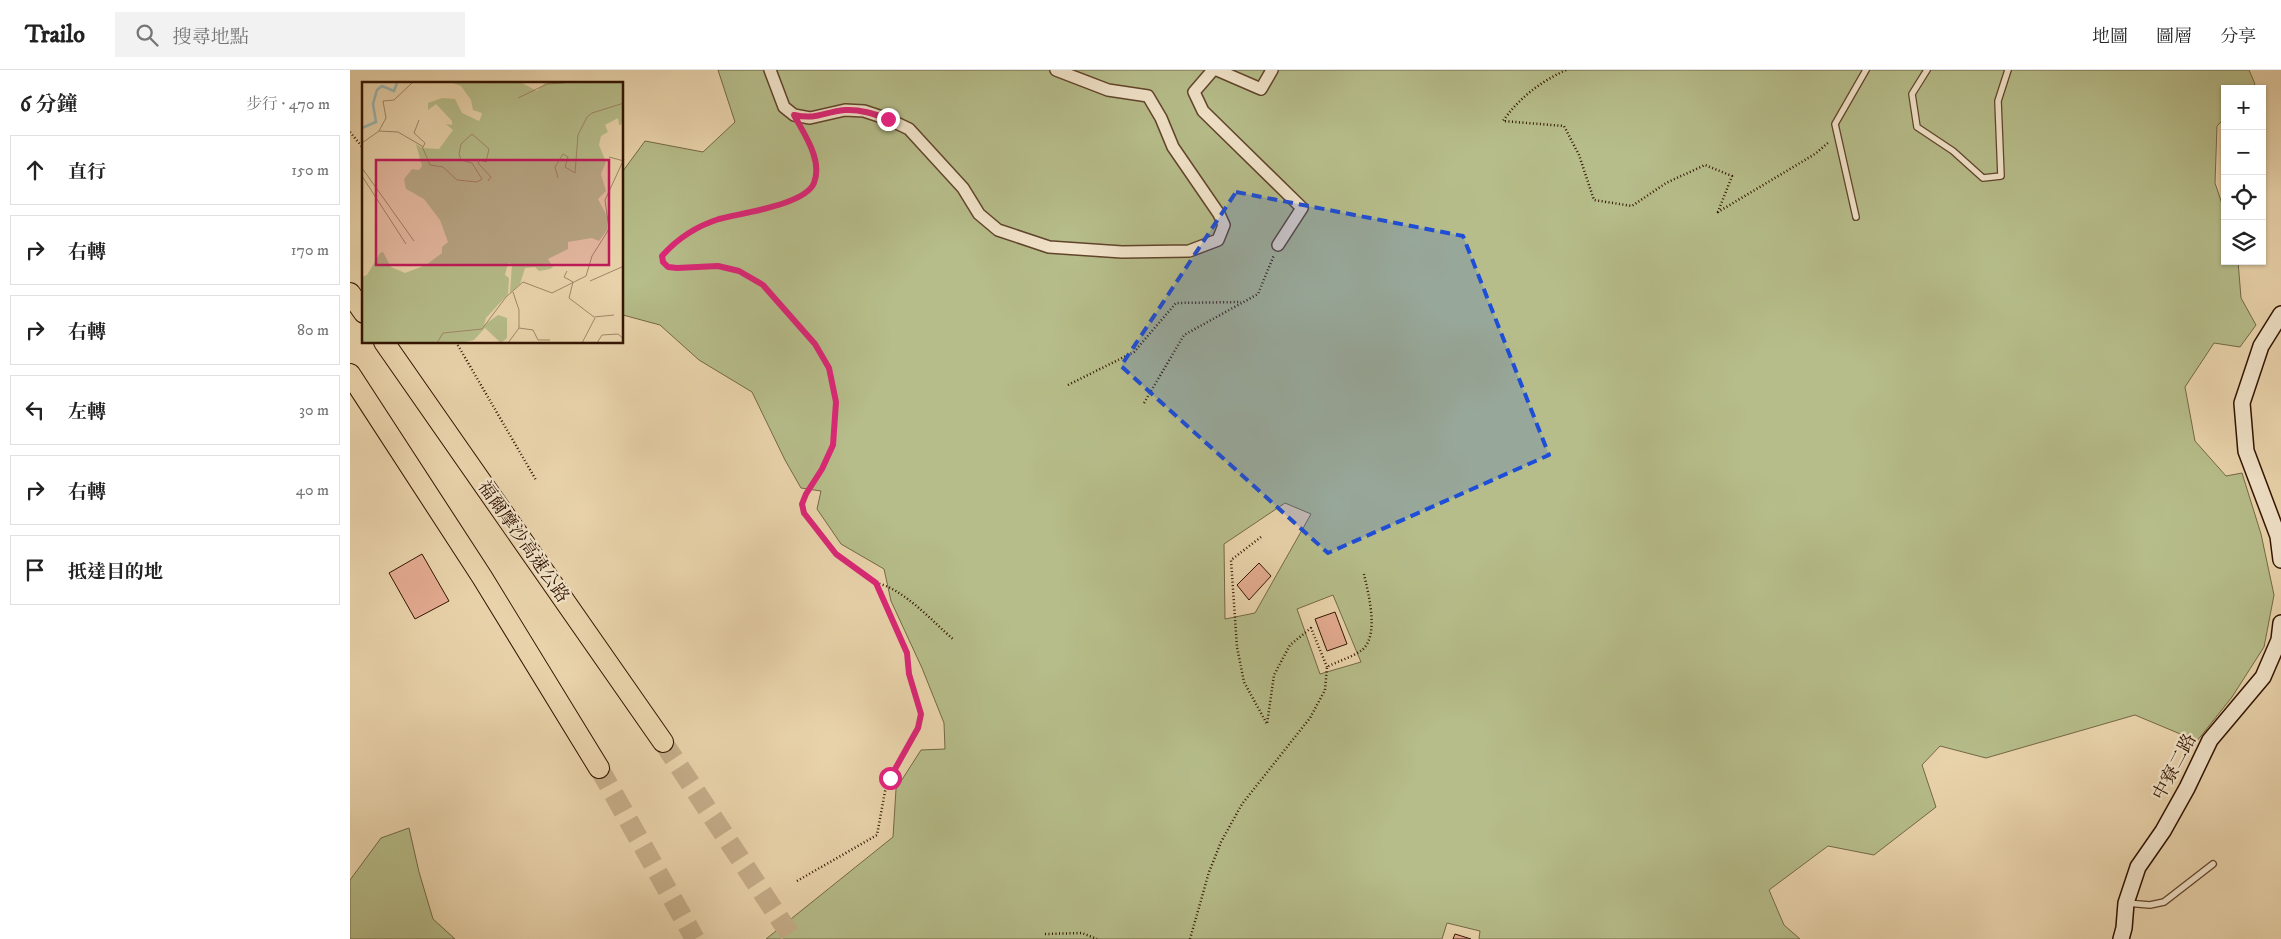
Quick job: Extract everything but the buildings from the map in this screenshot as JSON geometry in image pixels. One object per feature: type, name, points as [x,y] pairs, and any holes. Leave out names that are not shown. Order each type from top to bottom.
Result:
[{"type":"highway","points":[[350,293],[362,310]]},
{"type":"highway","name":"福爾摩沙高速公路","points":[[385,344],[663,742]]},
{"type":"highway","points":[[350,374],[482,577],[599,768]]},
{"type":"street","points":[[770,70],[784,107],[794,115],[810,118],[846,110],[864,111],[909,129],[963,188],[979,214],[998,230],[1049,247],[1122,252],[1189,251],[1218,240],[1224,225],[1219,214],[1173,147],[1161,118],[1148,96],[1108,90],[1056,70]]},
{"type":"street","points":[[1212,70],[1194,92],[1204,111],[1302,208],[1278,245]]},
{"type":"street","points":[[1217,70],[1261,89],[1272,70]]},
{"type":"street","points":[[2281,314],[2261,346],[2242,403],[2246,451],[2278,536],[2281,560]]},
{"type":"street","name":"中寮二路","points":[[2121,939],[2126,903],[2138,867],[2177,805],[2210,740],[2263,677],[2279,640],[2281,623]]},
{"type":"lane","points":[[1856,217],[1835,124],[1866,70]]},
{"type":"lane","points":[[1927,70],[1912,94],[1917,127],[1953,151],[1983,178],[2001,176],[1998,101],[2008,70]]},
{"type":"lane","points":[[2126,903],[2150,905],[2164,902],[2213,864]]},
{"type":"path","points":[[1566,70],[1549,78],[1516,102],[1503,121],[1564,126],[1579,156],[1594,200],[1632,206],[1666,183],[1704,165],[1732,176],[1718,212],[1815,154],[1838,136]]},
{"type":"path","points":[[794,115],[813,152],[817,170],[814,184],[801,196],[756,211],[718,219],[681,237],[662,256],[663,262],[668,267],[718,266],[739,271],[763,285],[815,344],[829,368],[836,402],[833,445],[822,469],[806,494],[802,504],[804,513],[836,554],[876,583],[885,585],[905,598],[954,640]]},
{"type":"path","points":[[350,132],[362,147]]},
{"type":"path","points":[[1144,403],[1184,335],[1258,294],[1278,245]]},
{"type":"path","points":[[1068,385],[1134,352],[1176,303],[1243,302]]},
{"type":"path","points":[[457,344],[536,480]]},
{"type":"path","points":[[1190,939],[1209,872],[1220,842],[1242,804],[1310,718],[1325,690],[1327,667],[1311,628],[1290,645],[1274,675],[1267,724],[1244,682],[1237,647],[1231,560],[1261,537]]},
{"type":"path","points":[[1327,667],[1363,649],[1371,631],[1371,608],[1364,574]]},
{"type":"path","points":[[797,881],[877,835],[886,786],[908,743],[918,728],[921,714],[909,674],[907,653],[876,583]]},
{"type":"path","points":[[1045,934],[1082,933],[1097,939]]},
{"type":"highlighted area","points":[[1236,192],[1463,236],[1549,455],[1328,553],[1121,366]]},
{"type":"green space","points":[[718,70],[2249,70],[2254,85],[2221,85],[2221,122],[2217,126],[2215,183],[2221,201],[2221,265],[2238,265],[2241,298],[2256,325],[2240,347],[2214,343],[2185,387],[2195,441],[2226,476],[2242,473],[2261,534],[2274,595],[2264,647],[2232,697],[2197,741],[2135,715],[1986,758],[1940,746],[1922,765],[1936,807],[1874,855],[1828,846],[1769,890],[1784,925],[1800,939],[1479,939],[1480,931],[1447,923],[1442,939],[766,939],[893,837],[896,789],[921,750],[945,749],[944,723],[922,668],[891,601],[884,569],[841,544],[817,509],[821,491],[801,488],[785,460],[752,392],[699,360],[660,325],[624,315],[624,170],[645,141],[703,152],[735,122]],"holes":[[[1285,503],[1311,514],[1255,613],[1225,619],[1224,544]],[[1333,595],[1361,662],[1320,674],[1297,609]]]},
{"type":"green space","points":[[409,828],[419,872],[433,919],[455,939],[350,939],[350,880],[381,838]]},
{"type":"tunnel","points":[[663,742],[793,939]]},
{"type":"tunnel","points":[[599,768],[695,939]]},
{"type":"route","points":[[888,119],[864,111],[846,110],[810,118],[794,115],[813,152],[817,170],[814,184],[801,196],[756,211],[718,219],[681,237],[662,256],[663,262],[668,267],[718,266],[739,271],[763,285],[815,344],[829,368],[836,402],[833,445],[802,504],[804,513],[836,554],[876,583],[907,653],[909,674],[921,714],[918,728],[890,778]]}]
